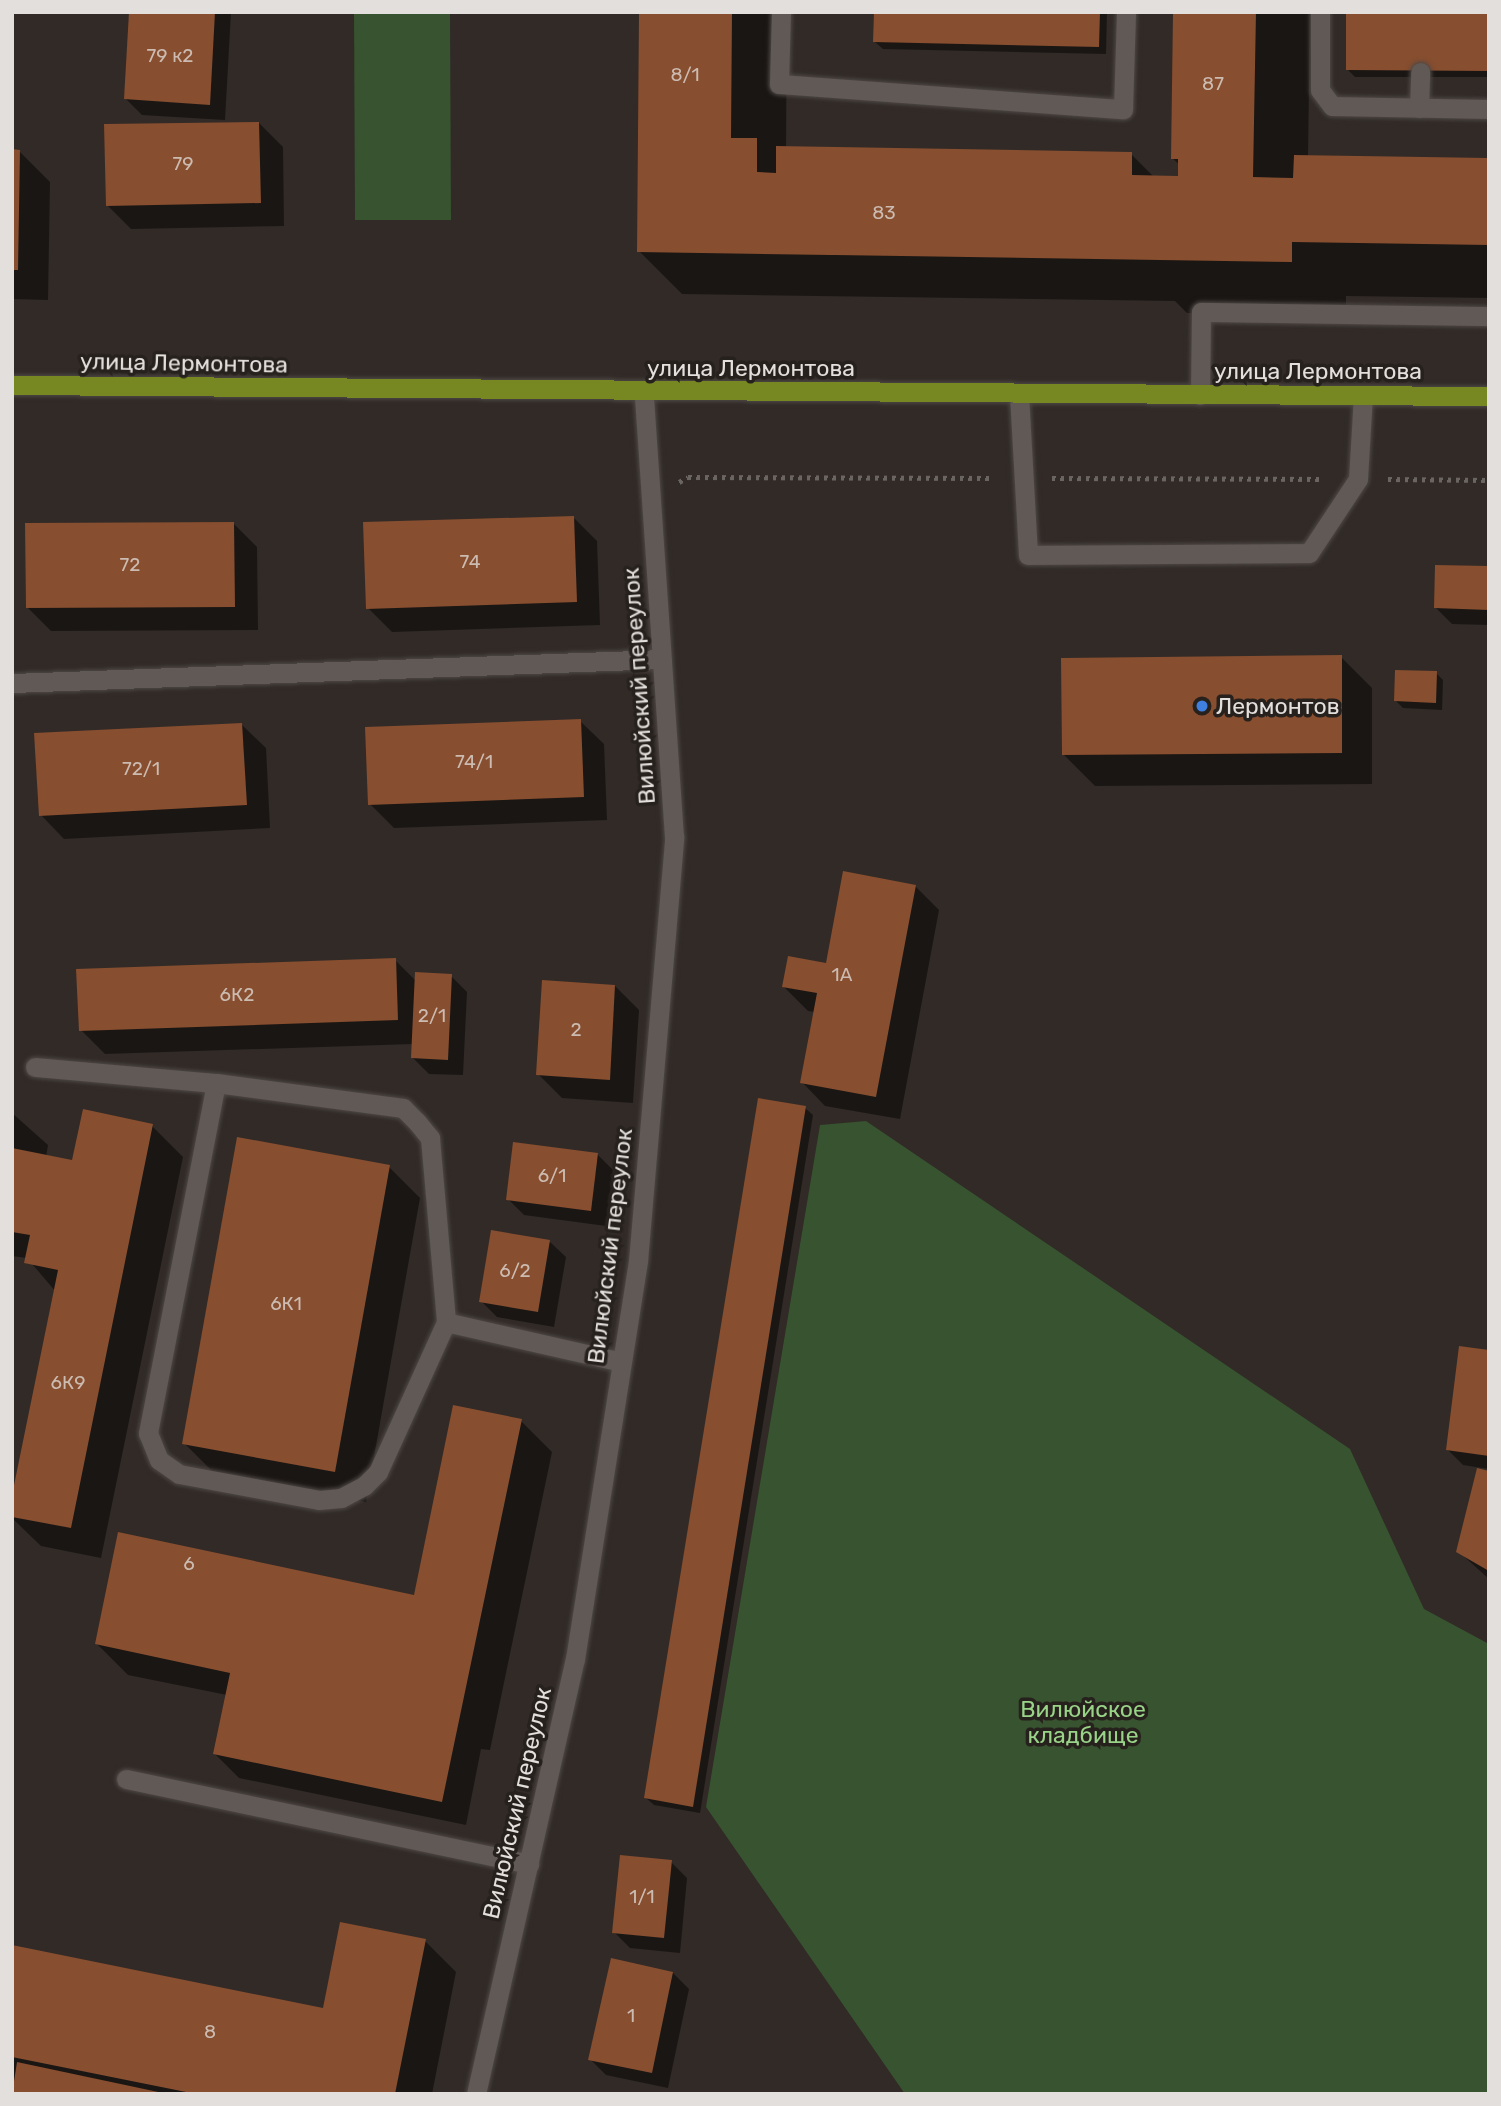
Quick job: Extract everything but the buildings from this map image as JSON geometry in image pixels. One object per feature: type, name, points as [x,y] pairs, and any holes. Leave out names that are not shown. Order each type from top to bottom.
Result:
[{"type":"main road","name":"улица Лермонтова","points":[[12,386],[1489,396]]},
{"type":"street","points":[[781,12],[779,84],[1123,109],[1126,12]]},
{"type":"street","points":[[1320,12],[1324,100],[1332,106],[1489,109]]},
{"type":"street","points":[[1419,108],[1420,72]]},
{"type":"street","points":[[1200,395],[1201,312],[1489,316]]},
{"type":"street","name":"Вилюйский переулок","points":[[476,2094],[575,1659],[638,1261],[674,837],[645,392]]},
{"type":"street","points":[[1019,394],[1028,555],[1309,553],[1358,479],[1363,395]]},
{"type":"street","points":[[12,682],[662,659]]},
{"type":"street","points":[[34,1067],[216,1083],[403,1108],[430,1138],[446,1322],[378,1472],[341,1498],[319,1500],[179,1474],[159,1460],[148,1433],[216,1083]]},
{"type":"street","points":[[446,1322],[622,1362]]},
{"type":"street","points":[[126,1779],[529,1864]]},
{"type":"path","points":[[650,498],[688,477],[1489,480]]},
{"type":"green space","points":[[354,12],[450,12],[451,220],[355,220]]},
{"type":"green space","name":"Вилюйское кладбище","points":[[866,1121],[1350,1449],[1424,1609],[1489,1644],[1489,2094],[905,2094],[706,1807],[820,1125]]},
{"type":"place","name":"Лермонтов","points":[[1202,706]]}]
